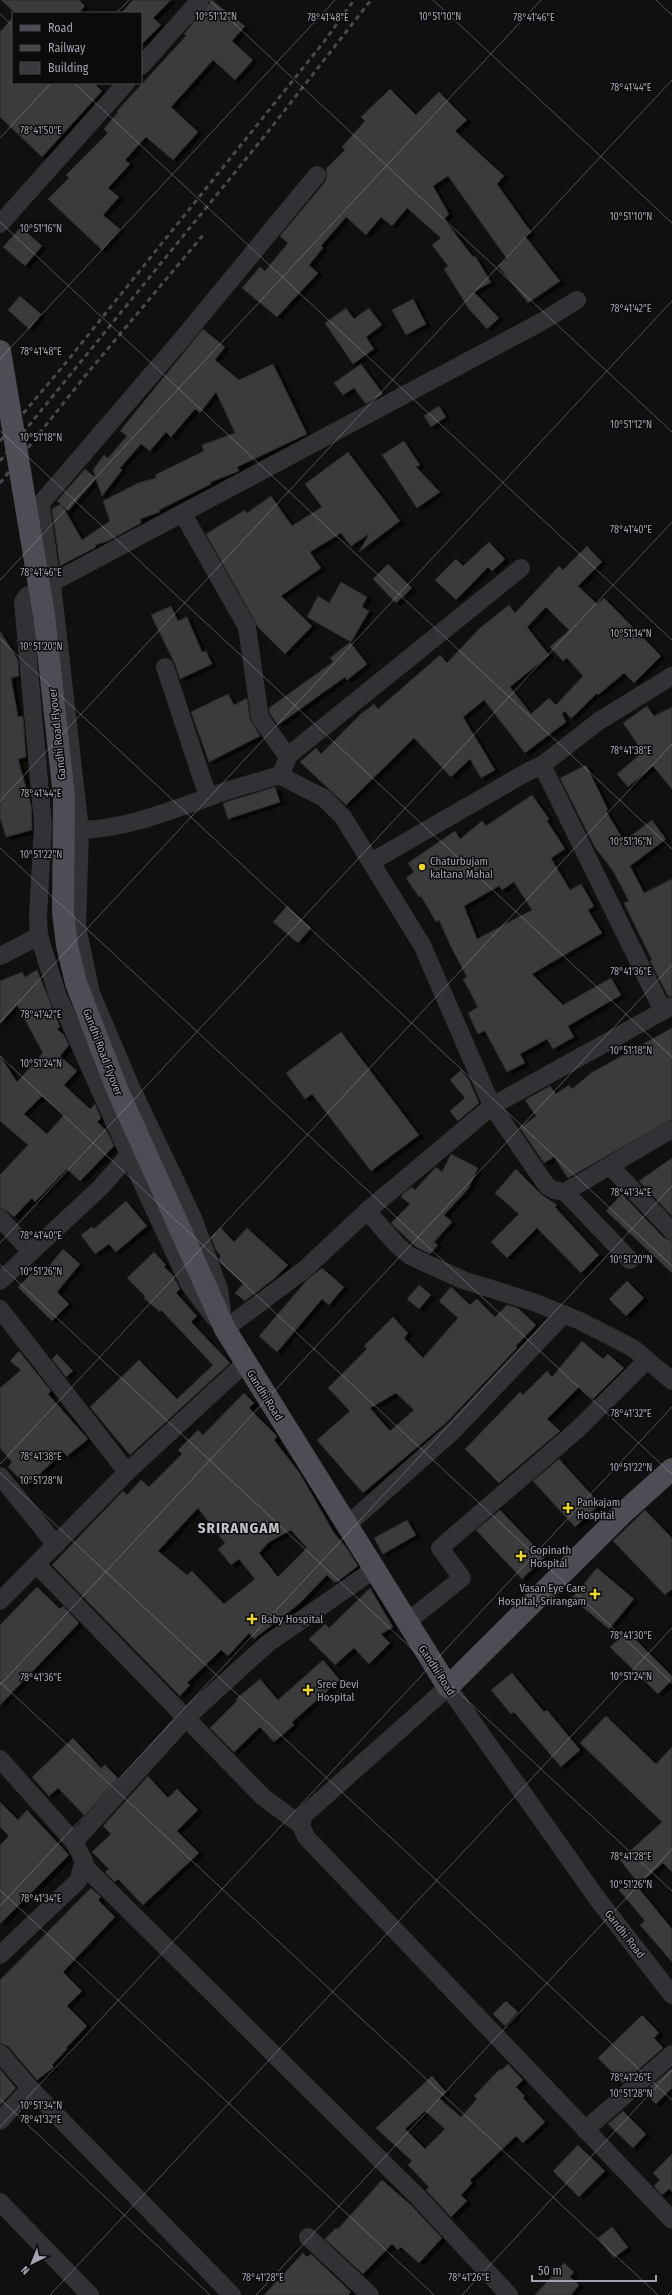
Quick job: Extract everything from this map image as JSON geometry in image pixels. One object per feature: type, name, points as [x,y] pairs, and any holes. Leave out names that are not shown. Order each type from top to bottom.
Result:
[{"type":"main road","name":"Gandhi Road Flyover","points":[[0,351],[45,622],[65,816],[62,912],[67,945],[76,983],[117,1089],[225,1329]]},
{"type":"main road","name":"Gandhi Road","points":[[225,1329],[373,1570],[448,1687]]},
{"type":"main road","points":[[448,1687],[623,1513],[672,1469]]},
{"type":"street","points":[[142,65],[200,0]]},
{"type":"street","points":[[0,224],[125,84]]},
{"type":"street","points":[[225,1329],[219,1289],[193,1218],[130,1085],[91,993],[77,926],[80,830],[52,584],[41,514],[43,501],[182,339],[317,175]]},
{"type":"street","points":[[225,1329],[189,1284],[128,1155],[57,994],[40,936],[38,916],[43,825],[22,608],[23,602],[27,596],[543,321],[577,300]]},
{"type":"street","points":[[183,514],[245,623],[249,638],[260,718],[288,757]]},
{"type":"street","points":[[280,776],[288,757],[522,568]]},
{"type":"street","points":[[165,667],[208,797]]},
{"type":"street","points":[[371,862],[527,772],[542,765],[599,721],[672,676]]},
{"type":"street","points":[[225,1329],[305,1269],[362,1215],[492,1106],[667,1008],[542,765]]},
{"type":"street","points":[[80,830],[93,830],[154,817],[208,797],[280,776],[324,798],[334,807],[371,862],[422,945],[492,1106],[547,1186],[565,1192],[630,1260]]},
{"type":"street","points":[[0,956],[40,936]]},
{"type":"street","points":[[565,1192],[672,1129]]},
{"type":"street","points":[[0,1281],[100,1188],[128,1155]]},
{"type":"street","points":[[610,1166],[672,1231]]},
{"type":"street","points":[[362,1215],[410,1256],[463,1280],[564,1314],[633,1348],[672,1380]]},
{"type":"street","points":[[0,1218],[31,1252]]},
{"type":"street","points":[[0,1310],[127,1472]]},
{"type":"street","points":[[346,1526],[454,1430],[564,1314]]},
{"type":"street","points":[[407,1622],[462,1578],[440,1548],[578,1429],[647,1360]]},
{"type":"street","points":[[0,1601],[127,1472],[245,1362]]},
{"type":"street","points":[[0,1476],[56,1545]]},
{"type":"street","points":[[36,1564],[187,1717],[263,1797],[301,1825],[306,1837],[672,2220]]},
{"type":"street","points":[[74,1842],[187,1717],[267,1644],[373,1570]]},
{"type":"street","points":[[301,1825],[304,1815],[448,1687]]},
{"type":"street","name":"Gandhi Road","points":[[448,1687],[599,1901],[672,1996]]},
{"type":"street","points":[[0,1759],[74,1842],[83,1858],[83,1864],[78,1881],[0,1955]]},
{"type":"street","points":[[83,1864],[417,2196],[509,2295]]},
{"type":"street","points":[[0,2053],[30,2088],[232,2295]]},
{"type":"street","points":[[585,2130],[672,2054]]},
{"type":"street","points":[[0,2121],[30,2088]]},
{"type":"street","points":[[0,2202],[90,2295]]},
{"type":"street","points":[[308,2237],[370,2295]]},
{"type":"building","points":[[1,0],[79,0],[85,6],[80,12],[14,12]]},
{"type":"building","points":[[133,0],[171,0],[153,18],[161,25],[142,44],[142,12],[122,12]]},
{"type":"building","points":[[212,0],[245,26],[232,41],[253,60],[235,80],[213,60],[171,107],[198,132],[173,160],[146,137],[125,160],[130,164],[108,188],[119,197],[103,215],[120,229],[102,250],[48,199],[69,178],[66,175],[108,133],[104,129],[118,112],[117,111],[186,36],[184,34]]},
{"type":"building","points":[[12,18],[12,84],[95,84],[102,91],[42,157],[0,117],[0,32]]},
{"type":"building","points":[[390,89],[416,115],[439,92],[467,120],[455,131],[504,176],[497,184],[531,232],[525,236],[560,281],[528,303],[498,266],[507,259],[448,176],[433,186],[449,214],[444,219],[473,257],[475,256],[491,282],[474,292],[499,318],[487,329],[469,309],[444,269],[448,266],[432,245],[441,238],[407,208],[392,226],[381,217],[366,235],[346,217],[321,246],[323,248],[309,265],[318,273],[277,317],[242,288],[260,267],[265,271],[288,243],[280,236],[325,182],[327,176],[326,169],[345,150],[342,147],[365,121],[361,117]]},
{"type":"building","points":[[21,227],[42,246],[25,266],[3,247]]},
{"type":"building","points":[[20,296],[41,314],[29,329],[8,310]]},
{"type":"building","points":[[413,299],[426,324],[406,335],[392,310]]},
{"type":"building","points":[[346,308],[354,319],[369,308],[382,325],[366,337],[374,349],[353,364],[325,323]]},
{"type":"building","points":[[203,329],[225,347],[215,360],[239,380],[273,364],[307,434],[237,467],[239,471],[211,482],[211,484],[159,510],[160,512],[140,519],[141,523],[108,541],[95,545],[96,547],[60,566],[52,509],[61,504],[57,501],[85,469],[96,478],[93,470],[104,455],[108,458],[127,436],[120,431]],"holes":[[[216,392],[235,433],[202,445],[204,451],[155,475],[156,478],[138,483],[103,501],[110,521],[82,540],[62,505],[68,511],[96,479],[102,496],[122,470],[120,468],[141,444],[150,451],[166,432],[171,437],[195,409],[200,413]]]},
{"type":"building","points":[[361,364],[383,394],[366,404],[354,388],[343,395],[334,383]]},
{"type":"building","points":[[439,406],[446,417],[431,427],[424,416]]},
{"type":"building","points":[[404,441],[420,465],[416,467],[440,492],[417,508],[382,455]]},
{"type":"building","points":[[348,452],[400,521],[359,552],[369,534],[351,546],[341,533],[310,552],[321,568],[281,596],[312,626],[285,654],[258,627],[206,534],[245,510],[247,513],[271,496],[292,526],[322,507],[305,484]]},
{"type":"building","points":[[489,542],[505,559],[492,571],[488,567],[456,600],[435,580],[456,559],[463,566]]},
{"type":"building","points":[[587,546],[602,562],[578,586],[597,604],[604,598],[661,656],[634,683],[624,673],[598,695],[597,693],[573,717],[570,718],[565,711],[562,713],[566,722],[525,753],[484,700],[463,717],[495,770],[481,778],[470,759],[451,777],[414,738],[346,805],[300,762],[316,748],[321,754],[361,714],[374,704],[378,709],[440,655],[447,663],[480,628],[509,605],[515,613],[559,566],[563,570]],"holes":[[[546,607],[569,630],[550,647],[563,661],[567,658],[583,676],[556,705],[549,698],[531,714],[510,687],[549,655],[527,627]]]},
{"type":"building","points":[[388,564],[412,588],[396,603],[373,579]]},
{"type":"building","points":[[341,582],[367,597],[362,607],[369,611],[351,642],[307,617],[318,596],[329,603]]},
{"type":"building","points":[[171,606],[178,621],[187,617],[202,652],[206,651],[212,664],[180,679],[175,664],[151,615]]},
{"type":"building","points":[[0,631],[18,660],[19,676],[11,678],[18,717],[23,716],[26,757],[18,759],[31,805],[32,825],[32,830],[6,837],[0,818]]},
{"type":"building","points":[[350,642],[367,664],[347,680],[345,677],[278,725],[270,714],[269,708],[333,662],[330,658]]},
{"type":"building","points":[[228,694],[234,705],[247,698],[250,720],[260,736],[209,762],[191,712]]},
{"type":"building","points":[[647,706],[654,716],[672,707],[672,789],[653,766],[628,787],[617,774],[643,752],[623,723]]},
{"type":"building","points":[[586,765],[608,810],[606,811],[624,841],[652,820],[666,839],[630,866],[644,893],[672,879],[672,996],[668,996],[650,961],[652,960],[624,903],[629,901],[613,871],[594,846],[560,778]]},
{"type":"building","points":[[275,787],[280,802],[228,819],[223,803]]},
{"type":"building","points":[[532,795],[549,819],[547,821],[565,849],[551,858],[570,890],[581,884],[594,906],[588,910],[602,933],[532,974],[563,1005],[611,978],[621,995],[568,1026],[574,1037],[553,1049],[547,1039],[520,1054],[525,1063],[507,1072],[485,1031],[478,1034],[468,1013],[478,1007],[463,979],[467,977],[439,920],[436,922],[421,896],[419,897],[406,878],[414,872],[408,863],[455,831],[460,839],[482,821],[486,826]],"holes":[[[514,882],[532,910],[477,939],[464,906],[499,886],[502,890]]]},
{"type":"building","points":[[287,906],[311,928],[298,943],[273,922]]},
{"type":"building","points":[[37,970],[60,1027],[57,1029],[64,1035],[69,1045],[60,1056],[77,1071],[64,1085],[90,1109],[95,1104],[101,1118],[97,1122],[107,1131],[114,1146],[80,1181],[67,1169],[35,1202],[32,1198],[14,1217],[7,1211],[0,1208],[0,1175],[28,1145],[0,1121],[0,1056],[17,1082],[43,1053],[17,1005],[0,1024],[0,981],[22,972],[25,977]],"holes":[[[42,1096],[64,1115],[47,1134],[24,1114]]]},
{"type":"building","points":[[672,1028],[672,1119],[568,1178],[554,1157],[544,1163],[520,1128],[536,1116],[525,1100],[550,1086],[556,1094],[569,1085],[572,1089],[591,1073]]},
{"type":"building","points":[[341,1032],[419,1135],[371,1171],[312,1094],[305,1099],[286,1073]]},
{"type":"building","points":[[461,1070],[469,1080],[479,1103],[458,1121],[450,1111],[465,1098],[450,1080]]},
{"type":"building","points":[[451,1154],[478,1168],[468,1189],[444,1215],[452,1222],[434,1242],[438,1245],[430,1254],[416,1247],[391,1223],[410,1204],[401,1197],[404,1193],[412,1187],[415,1190],[436,1167],[442,1172]]},
{"type":"building","points":[[672,1158],[672,1216],[639,1181]]},
{"type":"building","points":[[516,1169],[542,1195],[557,1205],[555,1207],[599,1255],[581,1273],[537,1228],[507,1258],[491,1242],[519,1214],[495,1193]]},
{"type":"building","points":[[622,1194],[664,1238],[672,1241],[672,1273],[606,1211]]},
{"type":"building","points":[[126,1201],[147,1226],[116,1252],[109,1244],[95,1254],[81,1235],[92,1227],[94,1229]]},
{"type":"building","points":[[221,1228],[234,1242],[247,1228],[288,1265],[275,1278],[245,1301],[235,1293],[243,1284],[221,1263],[219,1259],[221,1256],[216,1250],[211,1237]]},
{"type":"building","points":[[63,1249],[80,1264],[57,1292],[69,1304],[52,1321],[18,1287],[35,1270],[41,1276]]},
{"type":"building","points":[[154,1252],[166,1265],[164,1267],[173,1275],[180,1289],[176,1293],[197,1316],[191,1322],[230,1363],[130,1455],[90,1407],[139,1360],[177,1399],[213,1365],[161,1310],[160,1312],[144,1298],[145,1296],[127,1278]]},
{"type":"building","points":[[322,1268],[344,1287],[329,1305],[322,1299],[277,1352],[259,1336],[307,1280]]},
{"type":"building","points":[[627,1281],[644,1298],[626,1316],[609,1299]]},
{"type":"building","points":[[419,1285],[431,1295],[419,1309],[407,1299]]},
{"type":"building","points":[[451,1287],[470,1305],[477,1299],[495,1317],[507,1305],[518,1308],[536,1325],[516,1346],[517,1348],[447,1422],[363,1493],[317,1440],[350,1411],[328,1388],[367,1349],[364,1346],[393,1317],[408,1333],[404,1338],[423,1358],[458,1318],[439,1301]],"holes":[[[396,1393],[414,1410],[390,1431],[370,1408]]]},
{"type":"building","points":[[582,1341],[603,1359],[608,1354],[624,1368],[593,1399],[579,1387],[547,1419],[560,1431],[499,1483],[465,1449],[520,1392],[523,1395],[547,1371],[552,1377]]},
{"type":"building","points":[[19,1351],[51,1391],[48,1394],[88,1439],[67,1456],[63,1452],[27,1486],[8,1467],[12,1462],[0,1448],[0,1388],[21,1370],[10,1361]]},
{"type":"building","points":[[57,1354],[73,1371],[66,1377],[52,1359]]},
{"type":"building","points":[[244,1393],[254,1403],[249,1408],[276,1435],[277,1437],[274,1440],[299,1472],[334,1533],[346,1547],[358,1566],[337,1582],[334,1582],[327,1575],[299,1604],[254,1639],[249,1633],[228,1656],[221,1650],[187,1683],[190,1685],[180,1696],[52,1565],[123,1491],[127,1495],[141,1480],[149,1487],[182,1454],[178,1450],[198,1430],[203,1435]],"holes":[[[198,1508],[225,1543],[218,1549],[231,1565],[239,1559],[255,1579],[224,1604],[192,1571],[187,1575],[158,1551]],[[291,1530],[307,1548],[278,1577],[259,1553],[269,1542]]]},
{"type":"building","points":[[559,1459],[600,1504],[575,1527],[533,1481]]},
{"type":"building","points":[[500,1510],[545,1557],[522,1579],[476,1530]]},
{"type":"building","points":[[645,1510],[672,1538],[672,1589],[665,1595],[613,1541]]},
{"type":"building","points":[[407,1520],[416,1535],[383,1554],[374,1538]]},
{"type":"building","points":[[597,1568],[634,1599],[609,1629],[572,1598]]},
{"type":"building","points":[[37,1587],[60,1609],[63,1606],[79,1623],[0,1705],[0,1625]]},
{"type":"building","points":[[370,1588],[393,1627],[381,1634],[390,1643],[369,1664],[354,1648],[335,1665],[309,1639],[325,1624],[329,1628]]},
{"type":"building","points":[[627,1631],[672,1676],[672,1680],[658,1694],[610,1647]]},
{"type":"building","points":[[323,1660],[340,1680],[292,1722],[294,1725],[274,1742],[260,1727],[234,1752],[210,1728],[237,1701],[236,1699],[260,1679],[278,1700]]},
{"type":"building","points":[[512,1673],[544,1712],[547,1710],[580,1750],[561,1767],[514,1712],[511,1714],[491,1690]]},
{"type":"building","points":[[606,1716],[656,1764],[672,1747],[672,1872],[663,1863],[639,1884],[620,1860],[662,1822],[580,1743]]},
{"type":"building","points":[[73,1738],[101,1768],[105,1765],[118,1778],[84,1815],[58,1788],[49,1796],[32,1777]]},
{"type":"building","points":[[148,1776],[168,1798],[177,1789],[198,1810],[177,1831],[199,1853],[143,1905],[118,1879],[115,1882],[105,1872],[109,1869],[92,1852],[111,1834],[103,1826]]},
{"type":"building","points":[[0,1802],[18,1820],[27,1810],[69,1855],[0,1924],[0,1845],[9,1836],[0,1827]]},
{"type":"building","points":[[632,1880],[672,1929],[672,1962],[640,1925],[645,1921],[619,1890]]},
{"type":"building","points":[[91,1888],[101,1897],[98,1900],[115,1917],[63,1972],[82,1991],[67,2006],[87,2026],[52,2065],[54,2067],[37,2080],[8,2046],[0,2043],[0,1980]]},
{"type":"building","points":[[506,2001],[518,2012],[505,2026],[493,2014]]},
{"type":"building","points":[[642,2015],[659,2033],[654,2038],[663,2048],[623,2083],[598,2058]]},
{"type":"building","points":[[508,2064],[523,2080],[516,2087],[525,2096],[523,2098],[545,2122],[523,2143],[516,2136],[470,2180],[472,2183],[461,2195],[467,2201],[451,2217],[426,2190],[429,2187],[408,2165],[412,2161],[376,2128],[432,2076],[446,2092],[439,2098],[461,2117],[477,2099],[474,2096],[500,2069],[502,2070]],"holes":[[[425,2111],[445,2129],[425,2149],[405,2129]]]},
{"type":"building","points":[[672,2068],[672,2088],[656,2104],[644,2092]]},
{"type":"building","points":[[0,2069],[16,2088],[0,2105]]},
{"type":"building","points":[[623,2111],[646,2134],[633,2148],[608,2124]]},
{"type":"building","points":[[578,2145],[605,2171],[579,2197],[553,2171]]},
{"type":"building","points":[[672,2154],[672,2192],[669,2189],[662,2195],[654,2186],[660,2180],[653,2173]]},
{"type":"building","points":[[382,2180],[411,2205],[442,2238],[419,2263],[401,2247],[398,2250],[392,2244],[363,2274],[325,2239],[336,2228],[338,2229]]},
{"type":"building","points":[[612,2227],[628,2247],[614,2258],[598,2238]]},
{"type":"building","points":[[303,2253],[307,2257],[311,2254],[351,2292],[348,2295],[264,2295]]},
{"type":"building","points":[[564,2263],[574,2272],[570,2277],[579,2285],[571,2295],[535,2295]]},
{"type":"railway","points":[[0,441],[64,365],[323,43],[354,0]]},
{"type":"railway","points":[[0,461],[267,133],[371,0]]},
{"type":"railway","points":[[0,483],[85,376],[204,234]]},
{"type":"place","name":"Chaturbujam kaltana Mahal","points":[[422,867]]},
{"type":"place","name":"Pankajam Hospital","points":[[568,1508]]},
{"type":"place","name":"Gopinath Hospital","points":[[521,1556]]},
{"type":"place","name":"Vasan Eye Care Hospital, Srirangam","points":[[595,1594]]},
{"type":"place","name":"Baby Hospital","points":[[252,1619]]},
{"type":"place","name":"Sree Devi Hospital","points":[[308,1690]]},
{"type":"district","name":"SRIRANGAM","points":[[239,1528]]}]
